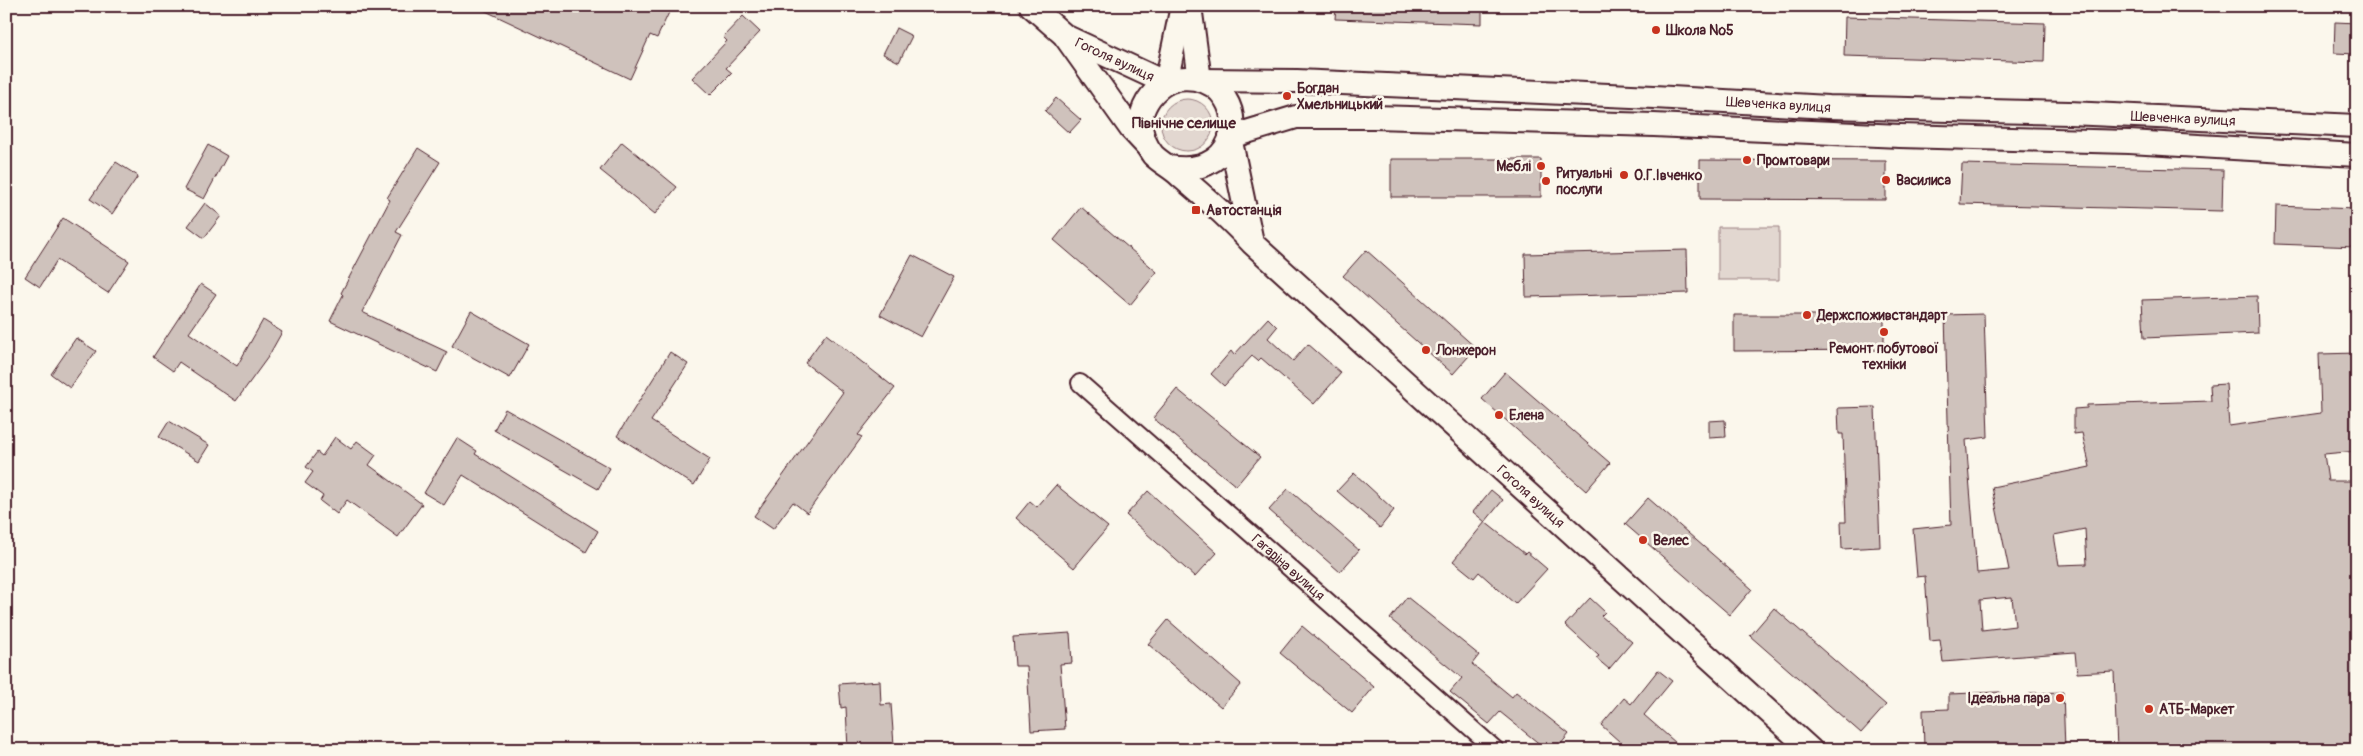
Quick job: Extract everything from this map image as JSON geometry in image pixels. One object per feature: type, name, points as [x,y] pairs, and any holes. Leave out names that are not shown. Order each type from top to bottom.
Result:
[{"type":"street","name":"Гоголя вулиця","points":[[1031,6],[1064,35],[1131,129],[1154,155],[1230,220],[1252,243],[1811,750]]},
{"type":"street","points":[[1166,83],[1182,6]]},
{"type":"street","points":[[1170,167],[1185,170],[1208,164],[1226,148],[1232,126],[1227,102],[1220,93],[1200,80],[1190,6]]},
{"type":"street","name":"Гоголя вулиця","points":[[1064,35],[1166,83]]},
{"type":"street","name":"Гоголя вулиця","points":[[1147,145],[1142,128],[1143,110],[1156,90],[1166,83],[1188,78],[1200,80]]},
{"type":"street","name":"Шевченка вулиця","points":[[1200,80],[1297,82],[1654,97],[1828,107],[2070,113],[2357,126]]},
{"type":"street","points":[[1910,137],[1911,109]]},
{"type":"street","name":"Шевченка вулиця","points":[[1230,137],[1296,117],[1635,124],[1910,137],[2130,142],[2357,155]]},
{"type":"street","points":[[1230,137],[1252,243]]},
{"type":"street","name":"Гагаріна вулиця","points":[[1080,384],[1496,750]]},
{"type":"shaded area","points":[[1187,99],[1201,103],[1209,111],[1213,125],[1209,139],[1201,147],[1187,151],[1173,147],[1165,139],[1161,125],[1165,111],[1173,103]]},
{"type":"shaded area","points":[[1718,227],[1779,227],[1779,280],[1718,280]]},
{"type":"building","points":[[475,6],[672,6],[657,38],[650,35],[630,79]]},
{"type":"building","points":[[1336,6],[1482,6],[1482,24],[1335,19]]},
{"type":"building","points":[[743,16],[760,32],[726,68],[732,73],[710,95],[692,78],[727,41],[723,37]]},
{"type":"building","points":[[1845,17],[2045,23],[2044,62],[1844,56]]},
{"type":"building","points":[[2335,22],[2357,23],[2357,54],[2334,53]]},
{"type":"building","points":[[896,28],[912,36],[899,62],[883,54]]},
{"type":"building","points":[[1056,98],[1081,120],[1069,133],[1045,111]]},
{"type":"building","points":[[622,142],[677,187],[655,214],[600,170]]},
{"type":"building","points":[[208,145],[227,156],[204,199],[184,189]]},
{"type":"building","points":[[418,148],[440,162],[396,232],[402,235],[362,312],[447,352],[437,372],[330,321],[343,295],[341,293],[390,200],[387,198]]},
{"type":"building","points":[[1391,159],[1541,159],[1541,197],[1391,197]]},
{"type":"building","points":[[1700,160],[1886,161],[1886,200],[1700,199]]},
{"type":"building","points":[[116,162],[138,176],[112,214],[90,199]]},
{"type":"building","points":[[1962,164],[2223,170],[2222,211],[1960,204]]},
{"type":"building","points":[[205,203],[221,216],[204,238],[188,226]]},
{"type":"building","points":[[2276,206],[2357,209],[2357,247],[2275,244]]},
{"type":"building","points":[[1081,207],[1157,272],[1130,305],[1054,240]]},
{"type":"building","points":[[63,218],[129,261],[108,293],[57,260],[40,287],[25,277]]},
{"type":"building","points":[[1366,250],[1476,348],[1453,374],[1343,276]]},
{"type":"building","points":[[1687,250],[1688,293],[1526,297],[1525,254]]},
{"type":"building","points":[[912,255],[954,277],[921,337],[880,315]]},
{"type":"building","points":[[201,284],[216,294],[189,333],[237,366],[263,320],[282,332],[268,357],[236,401],[179,362],[173,371],[153,357]]},
{"type":"building","points":[[2257,296],[2258,333],[2144,338],[2142,300]]},
{"type":"building","points":[[471,311],[529,344],[510,378],[452,346]]},
{"type":"building","points":[[1984,314],[1988,437],[1966,440],[1977,573],[2009,570],[1992,487],[2090,467],[2082,433],[2074,434],[2074,409],[2087,408],[2087,405],[2211,401],[2210,385],[2226,384],[2229,426],[2321,413],[2319,354],[2357,353],[2357,451],[2324,454],[2328,481],[2357,481],[2357,750],[2117,750],[2114,671],[2077,673],[2075,652],[1943,662],[1940,640],[1930,641],[1925,576],[1917,577],[1913,529],[1951,525],[1945,315]],"holes":[[[2085,529],[2087,564],[2059,565],[2054,535]],[[2012,597],[2015,626],[1982,630],[1980,600]]]},
{"type":"building","points":[[1734,315],[1884,315],[1884,350],[1734,351]]},
{"type":"building","points":[[1268,318],[1277,327],[1268,338],[1293,361],[1308,344],[1341,373],[1314,404],[1261,358],[1258,361],[1252,356],[1224,386],[1211,374],[1231,351],[1234,355]]},
{"type":"building","points":[[826,334],[895,388],[858,435],[862,437],[807,513],[793,502],[773,529],[754,516],[843,392],[805,363]]},
{"type":"building","points":[[76,338],[96,351],[70,388],[51,374]]},
{"type":"building","points":[[670,352],[688,364],[651,421],[710,459],[694,485],[617,436]]},
{"type":"building","points":[[1505,372],[1610,463],[1586,491],[1482,399]]},
{"type":"building","points":[[1177,389],[1260,457],[1236,486],[1153,418]]},
{"type":"building","points":[[1875,407],[1880,547],[1842,549],[1841,522],[1846,522],[1843,434],[1839,434],[1838,408]]},
{"type":"building","points":[[505,409],[610,468],[598,489],[494,430]]},
{"type":"building","points":[[1725,420],[1726,437],[1709,438],[1709,421]]},
{"type":"building","points":[[169,421],[209,445],[199,461],[159,437]]},
{"type":"building","points":[[335,437],[351,449],[357,441],[376,455],[369,465],[422,504],[398,537],[347,500],[337,514],[320,501],[323,496],[305,483],[313,472],[306,467],[317,452],[322,456]]},
{"type":"building","points":[[457,438],[477,451],[475,454],[598,531],[586,552],[463,475],[444,505],[424,493]]},
{"type":"building","points":[[1354,473],[1394,510],[1380,528],[1337,491]]},
{"type":"building","points":[[1056,485],[1108,527],[1074,568],[1016,518],[1030,501],[1037,507]]},
{"type":"building","points":[[1288,489],[1359,550],[1340,572],[1269,510]]},
{"type":"building","points":[[1491,490],[1503,500],[1485,522],[1473,512]]},
{"type":"building","points":[[1148,491],[1217,553],[1195,577],[1126,515]]},
{"type":"building","points":[[1648,498],[1752,589],[1730,615],[1625,524]]},
{"type":"building","points":[[1485,522],[1547,569],[1515,604],[1479,572],[1474,578],[1453,561]]},
{"type":"building","points":[[1407,597],[1479,655],[1472,664],[1512,697],[1516,692],[1569,734],[1556,750],[1547,750],[1500,712],[1489,724],[1450,692],[1462,678],[1390,619]]},
{"type":"building","points":[[1590,598],[1605,612],[1601,616],[1632,642],[1609,669],[1596,658],[1599,656],[1565,625]]},
{"type":"building","points":[[1774,608],[1886,705],[1861,733],[1750,636]]},
{"type":"building","points":[[1168,620],[1241,684],[1221,707],[1148,644]]},
{"type":"building","points":[[1302,626],[1374,687],[1352,713],[1280,653]]},
{"type":"building","points":[[1070,633],[1072,663],[1060,664],[1065,729],[1031,731],[1027,666],[1015,666],[1013,637]]},
{"type":"building","points":[[1658,670],[1672,681],[1644,715],[1684,750],[1629,750],[1601,725],[1624,698],[1631,704]]},
{"type":"building","points":[[880,681],[881,705],[891,704],[894,745],[887,746],[887,750],[848,750],[846,707],[841,708],[839,684]]},
{"type":"building","points":[[2000,692],[2001,699],[2030,698],[2030,693],[2063,692],[2065,750],[1924,750],[1923,710],[1949,709],[1949,694]]},
{"type":"place","name":"Школа №5","points":[[1656,30]]},
{"type":"place","name":"Богдан Хмельницький","points":[[1287,96]]},
{"type":"place","name":"Промтовари","points":[[1747,160]]},
{"type":"place","name":"Меблі","points":[[1541,166]]},
{"type":"place","name":"О.Г.Івченко","points":[[1624,175]]},
{"type":"place","name":"Василиса","points":[[1886,180]]},
{"type":"place","name":"Ритуальні послуги","points":[[1546,181]]},
{"type":"place","name":"Автостанція","points":[[1196,210]]},
{"type":"place","name":"Держспоживстандарт","points":[[1807,315]]},
{"type":"place","name":"Ремонт побутової техніки","points":[[1884,332]]},
{"type":"place","name":"Лонжерон","points":[[1426,350]]},
{"type":"place","name":"Елена","points":[[1499,415]]},
{"type":"place","name":"Велес","points":[[1643,540]]},
{"type":"place","name":"Ідеальна пара","points":[[2060,698]]},
{"type":"place","name":"АТБ-Маркет","points":[[2149,709]]},
{"type":"district","name":"Північне селище","points":[[1184,123]]}]
